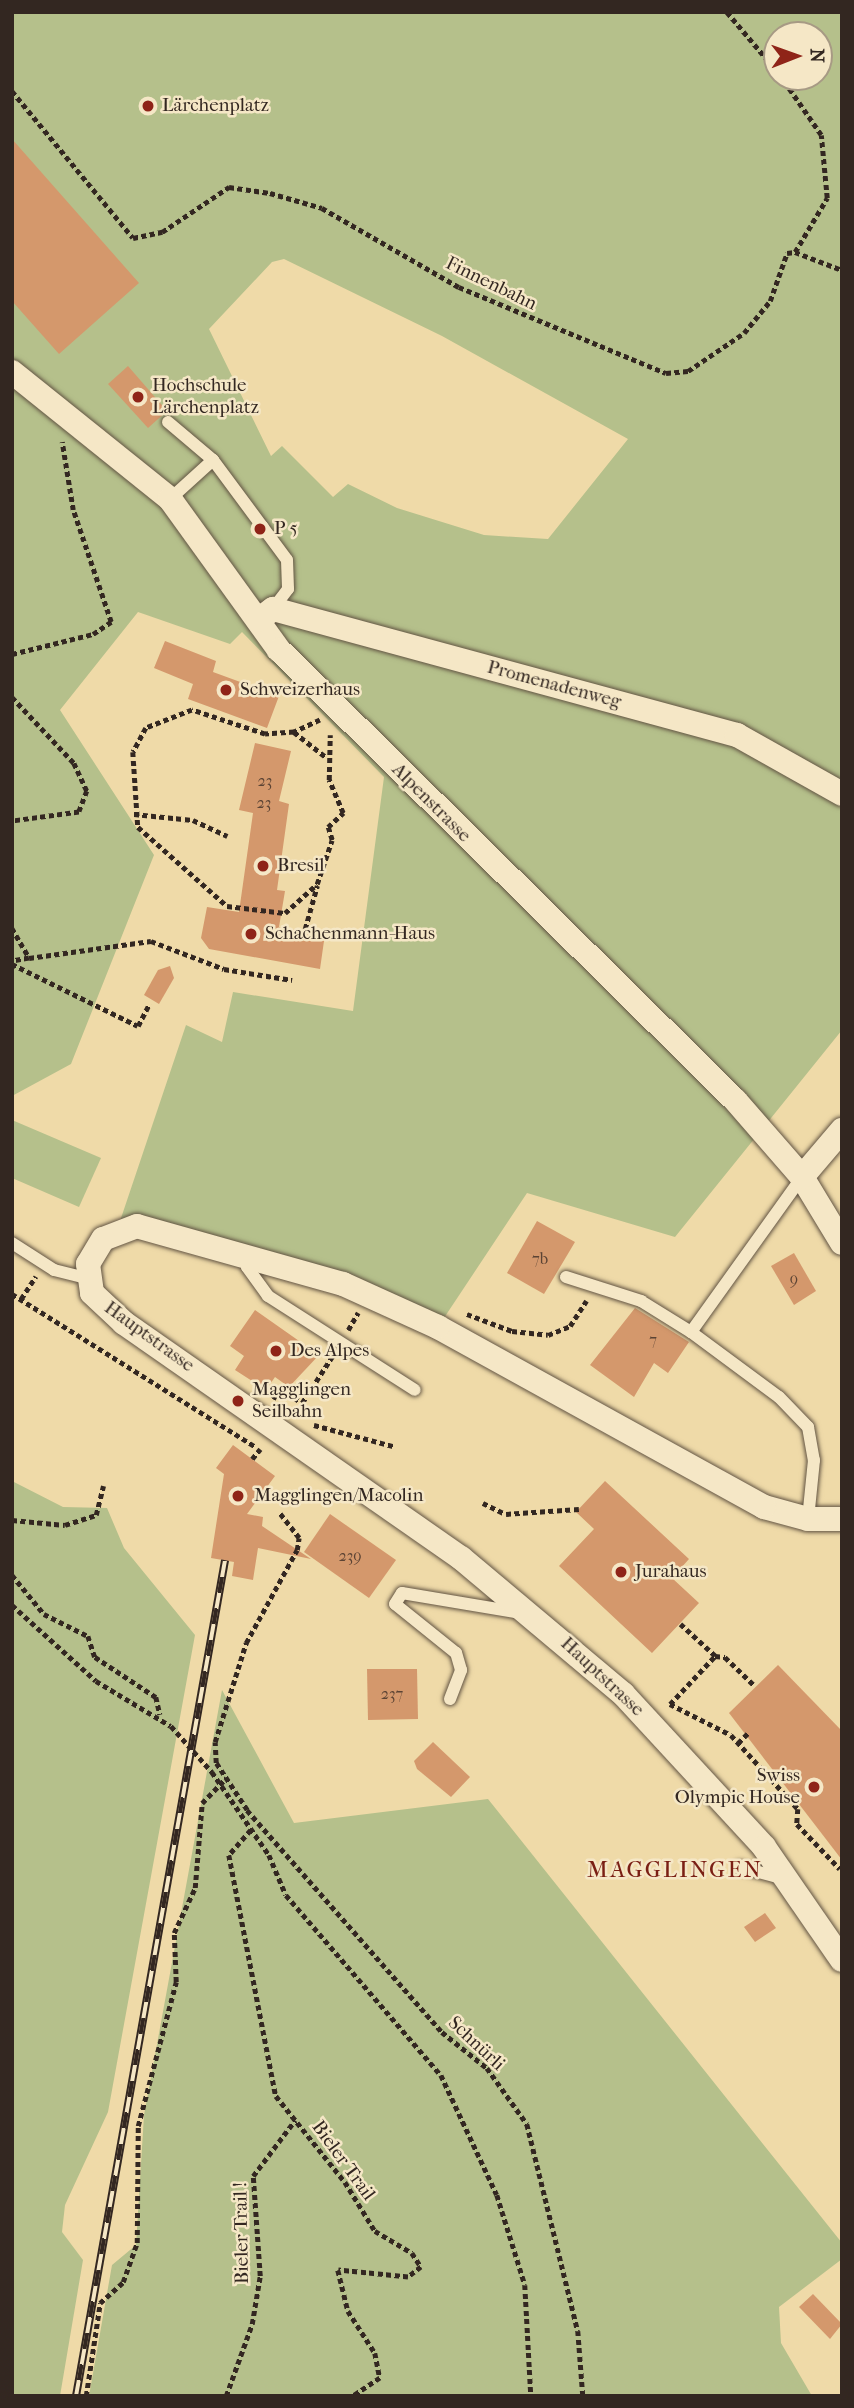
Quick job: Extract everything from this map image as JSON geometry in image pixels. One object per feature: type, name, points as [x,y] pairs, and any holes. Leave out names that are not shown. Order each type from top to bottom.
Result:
[{"type":"street","name":"Alpenstrasse","points":[[12,372],[170,499],[265,614],[316,689],[735,1100],[802,1177],[842,1243]]},
{"type":"street","name":"Promenadenweg","points":[[265,614],[737,735],[842,794]]},
{"type":"street","points":[[802,1177],[842,1130]]},
{"type":"street","points":[[87,1278],[103,1238],[137,1226],[248,1255],[402,1309],[743,1496],[808,1519],[842,1518]]},
{"type":"street","name":"Hauptstrasse","points":[[87,1278],[92,1293],[124,1323],[288,1434],[535,1616],[623,1694],[789,1880],[842,1960]]},
{"type":"lane","points":[[168,422],[212,460],[287,560],[288,589],[265,614]]},
{"type":"lane","points":[[170,499],[212,460]]},
{"type":"lane","points":[[691,1332],[802,1177]]},
{"type":"lane","points":[[12,1243],[54,1270],[87,1278]]},
{"type":"lane","points":[[248,1255],[247,1267],[268,1296],[415,1390]]},
{"type":"lane","points":[[566,1276],[593,1288],[641,1301],[691,1332],[779,1397],[808,1427],[814,1460],[808,1519]]},
{"type":"lane","points":[[450,1699],[461,1670],[456,1653],[396,1604],[402,1593],[535,1616]]},
{"type":"lane","points":[[740,1867],[789,1880]]},
{"type":"path","points":[[727,12],[763,54]]},
{"type":"path","name":"Finnenbahn","points":[[12,91],[133,238],[162,232],[229,187],[270,192],[322,208],[472,293],[666,373],[688,371],[744,333],[770,301],[788,253],[795,252],[827,198],[827,163],[821,135],[791,91]]},
{"type":"path","points":[[795,252],[842,270]]},
{"type":"path","points":[[12,654],[93,634],[111,622],[73,510],[62,435]]},
{"type":"path","points":[[12,696],[74,763],[87,791],[79,812],[12,821]]},
{"type":"path","points":[[305,929],[332,840],[328,827],[343,813],[326,757],[331,739],[322,718],[294,732],[265,734],[192,710],[146,728],[133,752],[134,814],[138,827],[227,906],[285,913],[317,884]]},
{"type":"path","points":[[294,732],[326,757]]},
{"type":"path","points":[[134,814],[193,820],[228,836]]},
{"type":"path","points":[[12,928],[29,958]]},
{"type":"path","points":[[12,963],[29,958],[152,942],[224,969],[292,980]]},
{"type":"path","points":[[12,963],[138,1026],[149,1004]]},
{"type":"path","points":[[21,1299],[37,1276]]},
{"type":"path","points":[[452,1308],[512,1331],[548,1335],[570,1326],[593,1288]]},
{"type":"path","points":[[12,1294],[272,1454]]},
{"type":"path","points":[[285,1392],[302,1404],[333,1355]]},
{"type":"path","points":[[288,1434],[304,1422],[393,1446]]},
{"type":"path","points":[[252,1459],[260,1449]]},
{"type":"path","points":[[12,1520],[65,1525],[96,1514],[103,1486]]},
{"type":"path","points":[[265,1490],[277,1498]]},
{"type":"path","points":[[483,1503],[506,1514],[579,1509]]},
{"type":"path","name":"Schnürli","points":[[280,1514],[299,1538],[297,1550],[238,1665],[215,1742],[216,1763],[247,1810],[442,2032],[487,2068],[527,2124],[579,2331],[583,2396]]},
{"type":"path","points":[[12,1575],[44,1614],[88,1636],[95,1657],[156,1698],[160,1715]]},
{"type":"path","points":[[12,1605],[96,1681],[160,1715],[171,1726],[220,1783],[251,1829],[286,1895],[333,1943],[390,2018],[441,2075],[497,2195],[525,2285],[531,2396]]},
{"type":"path","points":[[680,1624],[715,1657],[725,1657],[755,1686]]},
{"type":"path","points":[[662,1713],[715,1657]]},
{"type":"path","points":[[670,1704],[738,1743],[798,1809],[797,1824],[841,1869]]},
{"type":"path","points":[[738,1743],[748,1733]]},
{"type":"path","points":[[86,2396],[100,2303],[122,2282],[137,2243],[141,2108],[176,1982],[174,1933],[195,1888],[202,1803],[226,1778]]},
{"type":"path","points":[[243,1817],[247,1810]]},
{"type":"path","name":"Bieler Trail","points":[[251,1829],[229,1855],[276,2096],[345,2182],[375,2231],[412,2253],[421,2267],[408,2277],[338,2270],[348,2311],[375,2353],[380,2378],[353,2396]]},
{"type":"path","name":"Bieler Trail !","points":[[226,2396],[252,2324],[260,2276],[253,2176],[295,2120]]},
{"type":"green space","points":[[12,12],[842,12],[842,1030],[675,1237],[527,1193],[438,1327],[402,1309],[117,1230],[186,1025],[222,1042],[233,992],[353,1011],[384,777],[242,632],[230,644],[138,612],[60,710],[154,855],[71,1064],[12,1096]],"holes":[[[284,259],[442,336],[628,439],[548,539],[484,535],[397,508],[348,484],[333,497],[282,446],[271,456],[209,329],[272,262]]]},
{"type":"green space","points":[[12,1120],[101,1158],[79,1207],[12,1178]]},
{"type":"green space","points":[[12,1481],[63,1507],[107,1508],[124,1548],[195,1635],[108,2112],[65,2205],[62,2232],[83,2260],[60,2396],[12,2396]]},
{"type":"green space","points":[[222,1690],[294,1823],[488,1799],[842,2243],[842,2259],[779,2307],[781,2343],[812,2396],[89,2396],[112,2265],[136,2245],[144,2115]]},
{"type":"building","points":[[12,139],[139,283],[59,354],[12,301]]},
{"type":"building","name":"Hochschule Lärchenplatz","points":[[128,366],[167,411],[148,428],[108,384]]},
{"type":"building","name":"Schweizerhaus","points":[[165,641],[216,661],[213,672],[279,696],[267,728],[188,699],[193,684],[154,668]]},
{"type":"building","points":[[255,743],[291,751],[279,801],[289,804],[277,890],[285,891],[279,927],[325,934],[320,969],[209,949],[201,938],[207,907],[239,912],[253,813],[239,810]]},
{"type":"building","points":[[170,966],[174,978],[159,1004],[144,995],[158,970]]},
{"type":"building","points":[[537,1221],[575,1242],[544,1294],[507,1273]]},
{"type":"building","points":[[794,1253],[816,1291],[794,1305],[771,1266]]},
{"type":"building","points":[[635,1308],[689,1342],[668,1373],[654,1363],[634,1397],[590,1365]]},
{"type":"building","name":"Des Alpes","points":[[255,1310],[319,1355],[289,1387],[275,1377],[266,1390],[235,1370],[244,1356],[230,1346]]},
{"type":"building","points":[[233,1445],[275,1476],[247,1514],[263,1517],[262,1526],[311,1559],[258,1548],[253,1580],[232,1576],[234,1562],[211,1558],[224,1474],[216,1468]]},
{"type":"building","name":"Jurahaus","points":[[605,1481],[689,1559],[672,1578],[699,1603],[652,1653],[559,1566],[594,1529],[576,1512]]},
{"type":"building","points":[[330,1514],[396,1560],[369,1598],[304,1552]]},
{"type":"building","name":"Swiss Olympic House","points":[[778,1665],[842,1731],[842,1860],[729,1713]]},
{"type":"building","points":[[367,1669],[417,1669],[418,1719],[368,1720]]},
{"type":"building","points":[[433,1742],[470,1777],[451,1797],[417,1769],[414,1761]]},
{"type":"building","points":[[765,1913],[776,1928],[755,1942],[744,1927]]},
{"type":"building","points":[[813,2294],[842,2324],[830,2339],[799,2307]]},
{"type":"railway","points":[[76,2396],[225,1560]]},
{"type":"place","name":"Lärchenplatz","points":[[148,106]]},
{"type":"place","name":"Hochschule Lärchenplatz","points":[[138,397]]},
{"type":"place","name":"P 5","points":[[260,529]]},
{"type":"place","name":"Schweizerhaus","points":[[226,690]]},
{"type":"place","name":"Bresil","points":[[263,866]]},
{"type":"place","name":"Schachenmann-Haus","points":[[251,934]]},
{"type":"place","name":"Des Alpes","points":[[276,1351]]},
{"type":"place","name":"Magglingen Seilbahn","points":[[238,1401]]},
{"type":"place","name":"Magglingen/Macolin","points":[[238,1496]]},
{"type":"place","name":"Jurahaus","points":[[621,1572]]},
{"type":"place","name":"Swiss Olympic House","points":[[814,1787]]},
{"type":"district","name":"MAGGLINGEN","points":[[675,1870]]}]
